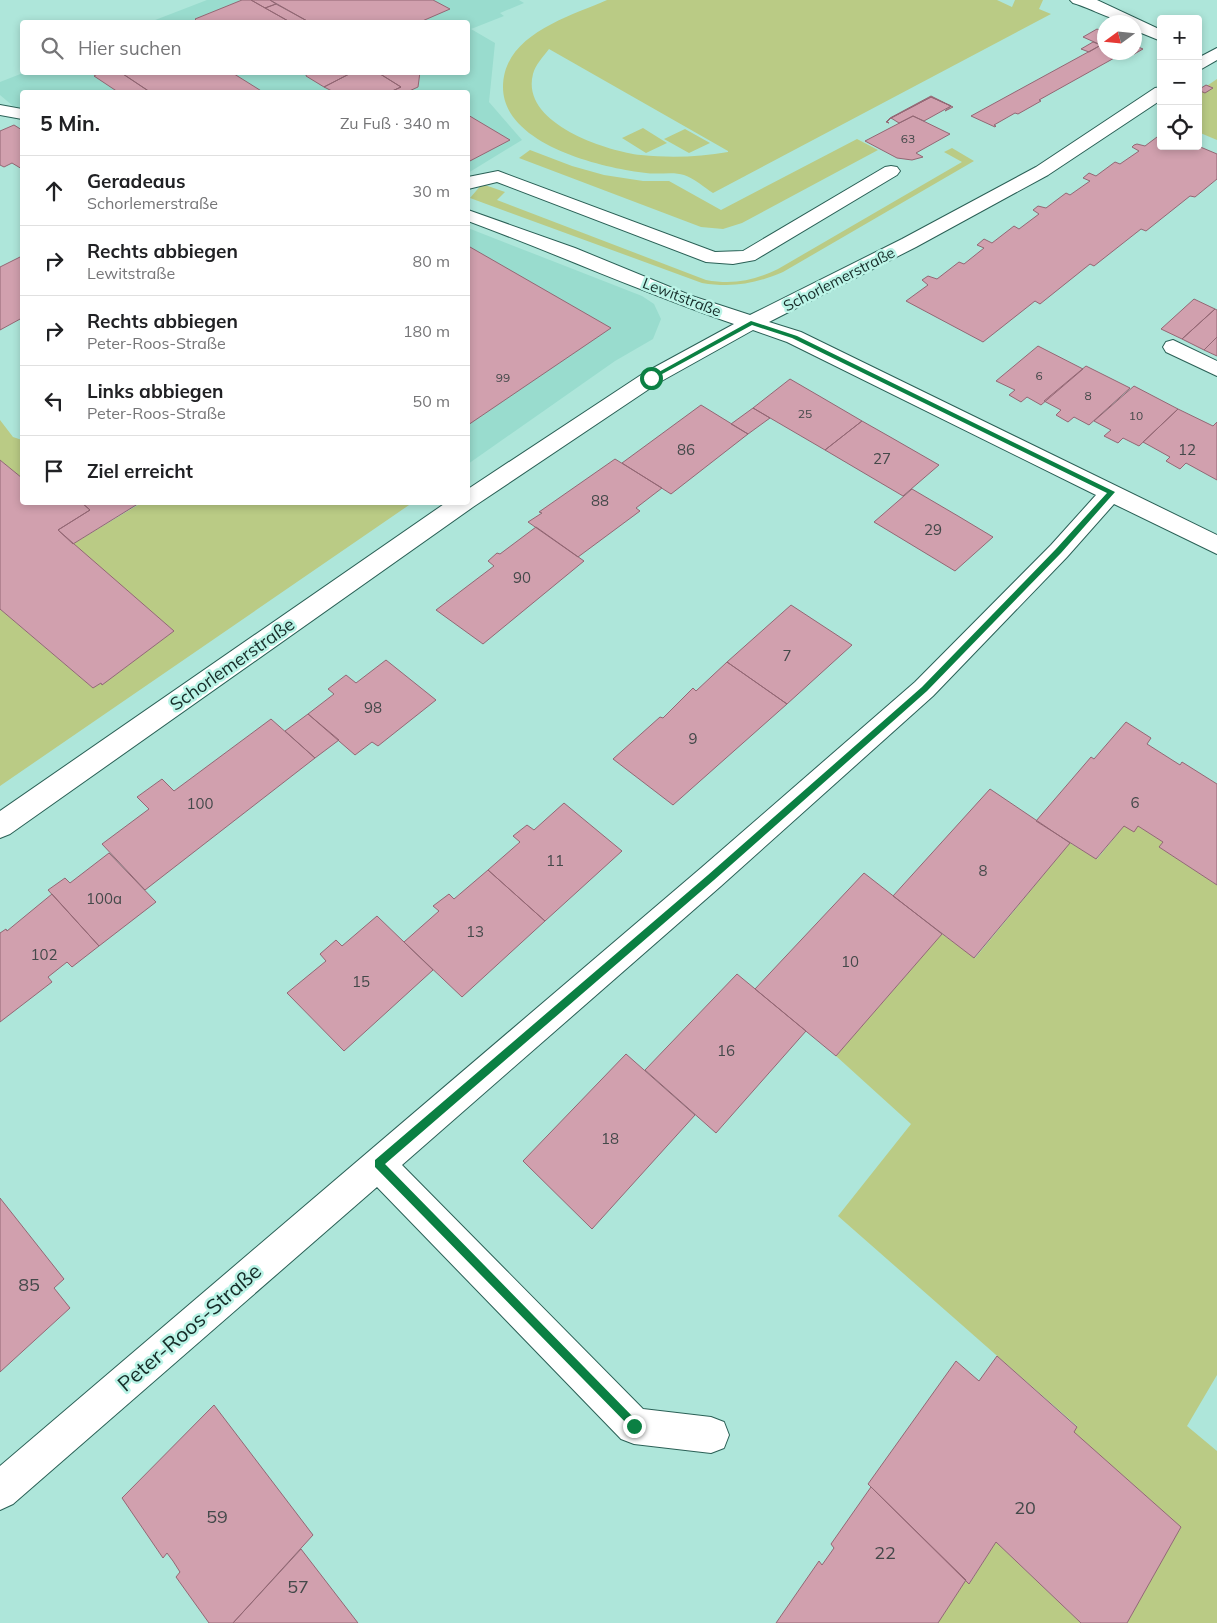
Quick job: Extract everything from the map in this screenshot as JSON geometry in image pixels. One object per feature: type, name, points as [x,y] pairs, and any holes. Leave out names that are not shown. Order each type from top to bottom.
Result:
[{"type":"street","points":[[1078,0],[1089,2],[1116,15]]},
{"type":"street","points":[[1142,27],[1157,34]]},
{"type":"street","name":"Schorlemerstraße","points":[[470,499],[651,378],[751,322],[909,243],[1042,171],[1157,95]]},
{"type":"street","points":[[0,110],[20,114]]},
{"type":"street","points":[[470,182],[498,176],[714,258],[733,258],[748,256],[892,171]]},
{"type":"street","name":"Lewitstraße","points":[[470,215],[685,300],[794,337],[1217,545]]},
{"type":"street","points":[[1173,347],[1217,369]]},
{"type":"street","name":"Peter-Roos-Straße","points":[[0,1491],[711,877],[924,689],[1059,551],[1112,492]]},
{"type":"street","name":"Schorlemerstraße","points":[[0,826],[460,505]]},
{"type":"street","points":[[378,1164],[634,1426],[711,1435]]},
{"type":"shaded area","points":[[207,0],[519,0],[524,3],[500,13],[504,16],[471,29],[495,43],[489,102],[522,140],[470,172],[470,90],[20,90],[20,108],[13,106],[0,95],[0,82],[20,74],[470,75],[470,20],[155,20]]},
{"type":"shaded area","points":[[607,0],[997,0],[1012,7],[1015,0],[1043,0],[1039,9],[1051,14],[713,193],[688,176],[675,173],[651,173],[606,166],[558,150],[537,138],[519,124],[507,107],[503,87],[506,69],[514,54],[526,41],[540,30],[557,21]],"holes":[[[549,49],[728,151],[696,156],[652,156],[608,148],[588,141],[552,120],[539,107],[532,91],[534,71]]]},
{"type":"shaded area","points":[[1217,79],[1217,140],[1202,134],[1202,89]]},
{"type":"shaded area","points":[[643,128],[667,143],[646,153],[622,138]]},
{"type":"shaded area","points":[[685,129],[710,143],[689,153],[664,139]]},
{"type":"shaded area","points":[[857,139],[878,150],[742,223],[723,229],[701,227],[519,158],[530,150],[572,166],[604,175],[643,181],[669,181],[721,210]]},
{"type":"shaded area","points":[[952,148],[974,161],[783,272],[743,284],[702,283],[470,198],[482,184],[505,192],[497,200],[706,280],[734,282],[751,279],[778,269],[962,162],[944,152]]},
{"type":"shaded area","points":[[470,229],[642,296],[654,304],[661,319],[653,339],[615,361],[470,463]]},
{"type":"shaded area","points":[[0,420],[13,437],[20,439],[20,476],[0,460]]},
{"type":"shaded area","points":[[138,505],[409,505],[0,786],[0,609],[93,688],[101,683],[102,685],[174,631],[73,544]]},
{"type":"shaded area","points":[[1124,826],[1138,826],[1163,842],[1159,847],[1217,885],[1217,1375],[1187,1426],[1217,1451],[1217,1623],[1127,1623],[1181,1527],[1074,1432],[1077,1426],[838,1216],[911,1124],[836,1056],[942,934],[975,958],[1070,843],[1097,859]]},
{"type":"shaded area","points":[[996,1542],[1081,1623],[938,1623],[966,1580],[970,1583]]},
{"type":"building","points":[[242,0],[251,0],[286,20],[196,20]]},
{"type":"building","points":[[251,0],[270,0],[276,4],[265,8]]},
{"type":"building","points":[[270,0],[433,0],[450,9],[425,20],[305,20]]},
{"type":"building","points":[[276,4],[305,20],[286,20],[265,8]]},
{"type":"building","points":[[1097,29],[1097,43],[1083,37]]},
{"type":"building","points":[[1093,42],[1097,44],[1097,47],[1089,52],[1081,49]]},
{"type":"building","points":[[1097,47],[1097,60],[1111,60],[1039,100],[1041,101],[1018,114],[1015,113],[994,125],[995,127],[971,116]]},
{"type":"building","points":[[124,75],[147,90],[115,90],[94,76]]},
{"type":"building","points":[[124,75],[236,75],[260,90],[147,90]]},
{"type":"building","points":[[306,75],[347,75],[324,87]]},
{"type":"building","points":[[347,75],[382,75],[401,87],[394,90],[330,90],[324,87]]},
{"type":"building","points":[[382,75],[420,75],[418,87],[411,90],[394,90],[401,87]]},
{"type":"building","points":[[1206,85],[1213,88],[1205,93],[1202,92],[1202,88]]},
{"type":"building","points":[[931,96],[951,106],[931,97],[891,118],[887,122],[889,123],[886,122],[890,118]]},
{"type":"building","points":[[931,97],[951,106],[924,121],[913,116],[899,123],[891,118]]},
{"type":"building","points":[[470,116],[510,140],[470,161]]},
{"type":"building","points":[[913,116],[950,134],[916,153],[923,157],[912,160],[897,158],[865,141]]},
{"type":"building","points":[[14,125],[20,129],[20,168],[12,163],[4,167],[0,165],[0,131]]},
{"type":"building","points":[[1157,137],[1157,150],[1202,150],[1202,148],[1217,154],[1217,179],[1195,197],[1190,196],[1146,231],[1141,229],[1094,266],[1090,264],[1040,304],[1035,301],[983,342],[906,301],[928,285],[922,280],[928,276],[937,279],[959,262],[964,264],[984,248],[977,245],[984,239],[992,243],[1014,226],[1019,229],[1039,214],[1033,210],[1038,206],[1046,208],[1066,193],[1070,195],[1090,181],[1083,178],[1089,173],[1096,176],[1115,162],[1120,164],[1139,151],[1132,147],[1134,145],[1145,146]]},
{"type":"building","points":[[470,247],[611,328],[470,424]]},
{"type":"building","points":[[20,257],[20,319],[0,330],[0,267]]},
{"type":"building","points":[[1194,299],[1215,309],[1182,339],[1161,329]]},
{"type":"building","points":[[1215,309],[1217,310],[1217,337],[1204,350],[1182,339]]},
{"type":"building","points":[[1217,337],[1217,356],[1204,350]]},
{"type":"building","points":[[1038,346],[1083,369],[1041,405],[1027,397],[1021,402],[1009,395],[1015,390],[996,381]]},
{"type":"building","points":[[1086,366],[1130,388],[1089,425],[1074,417],[1068,422],[1056,415],[1061,410],[1044,401]]},
{"type":"building","points":[[790,379],[862,421],[825,450],[753,408]]},
{"type":"building","points":[[1134,386],[1178,409],[1139,446],[1123,438],[1118,443],[1104,436],[1111,430],[1094,421]]},
{"type":"building","points":[[701,405],[748,434],[671,494],[622,463]]},
{"type":"building","points":[[753,408],[770,418],[748,434],[731,424]]},
{"type":"building","points":[[1178,409],[1213,426],[1217,422],[1217,480],[1186,463],[1180,469],[1166,461],[1170,457],[1143,442]]},
{"type":"building","points":[[862,421],[939,465],[903,496],[825,450]]},
{"type":"building","points":[[615,459],[662,488],[636,508],[640,511],[578,557],[528,522],[542,513],[539,512]]},
{"type":"building","points":[[0,460],[20,476],[20,505],[84,505],[90,510],[58,530],[174,631],[102,685],[101,683],[93,688],[0,609]]},
{"type":"building","points":[[912,489],[993,537],[955,571],[874,522]]},
{"type":"building","points":[[84,505],[136,505],[73,544],[58,530],[90,510]]},
{"type":"building","points":[[536,527],[584,561],[483,644],[436,610],[494,566],[488,561],[497,553],[500,554]]},
{"type":"building","points":[[791,605],[852,645],[787,704],[727,662]]},
{"type":"building","points":[[386,660],[436,700],[378,746],[372,742],[355,755],[308,714],[334,694],[328,689],[346,675],[356,683]]},
{"type":"building","points":[[727,662],[787,704],[673,805],[613,759],[660,717],[663,718],[693,688],[696,691]]},
{"type":"building","points":[[308,714],[339,740],[315,758],[285,731]]},
{"type":"building","points":[[271,719],[315,758],[145,890],[102,844],[149,809],[137,797],[162,779],[174,791]]},
{"type":"building","points":[[1126,722],[1151,738],[1147,744],[1180,765],[1182,762],[1217,784],[1217,885],[1159,847],[1163,842],[1138,826],[1134,832],[1124,826],[1096,859],[1036,821],[1091,757],[1094,759]]},
{"type":"building","points":[[990,789],[1070,843],[974,958],[893,896]]},
{"type":"building","points":[[564,803],[622,851],[545,921],[488,870],[520,842],[513,836],[527,825],[534,830]]},
{"type":"building","points":[[109,853],[156,902],[99,946],[48,890],[65,878],[70,883]]},
{"type":"building","points":[[488,870],[545,921],[462,997],[404,942],[439,911],[433,906],[449,894],[454,899]]},
{"type":"building","points":[[864,873],[942,934],[836,1056],[755,989]]},
{"type":"building","points":[[52,894],[99,946],[72,967],[67,962],[48,977],[52,982],[0,1022],[0,933],[6,929],[7,931]]},
{"type":"building","points":[[377,916],[433,970],[344,1051],[287,993],[326,961],[320,954],[336,940],[342,946]]},
{"type":"building","points":[[737,974],[806,1031],[716,1133],[645,1070]]},
{"type":"building","points":[[626,1054],[695,1115],[592,1229],[523,1161]]},
{"type":"building","points":[[0,1198],[64,1279],[54,1288],[70,1308],[0,1372]]},
{"type":"building","points":[[997,1356],[1077,1427],[1074,1432],[1181,1527],[1127,1623],[1081,1623],[996,1542],[969,1584],[868,1484],[956,1361],[979,1381]]},
{"type":"building","points":[[214,1405],[313,1535],[233,1623],[209,1623],[176,1577],[180,1572],[173,1561],[167,1553],[163,1558],[122,1498]]},
{"type":"building","points":[[871,1487],[966,1580],[938,1623],[776,1623],[819,1561],[822,1565],[834,1548],[831,1544]]},
{"type":"building","points":[[301,1549],[358,1623],[233,1623]]},
{"type":"route","points":[[634,1426],[378,1164],[711,877],[924,689],[1059,551],[1112,492],[794,337],[751,322],[651,378]]}]
